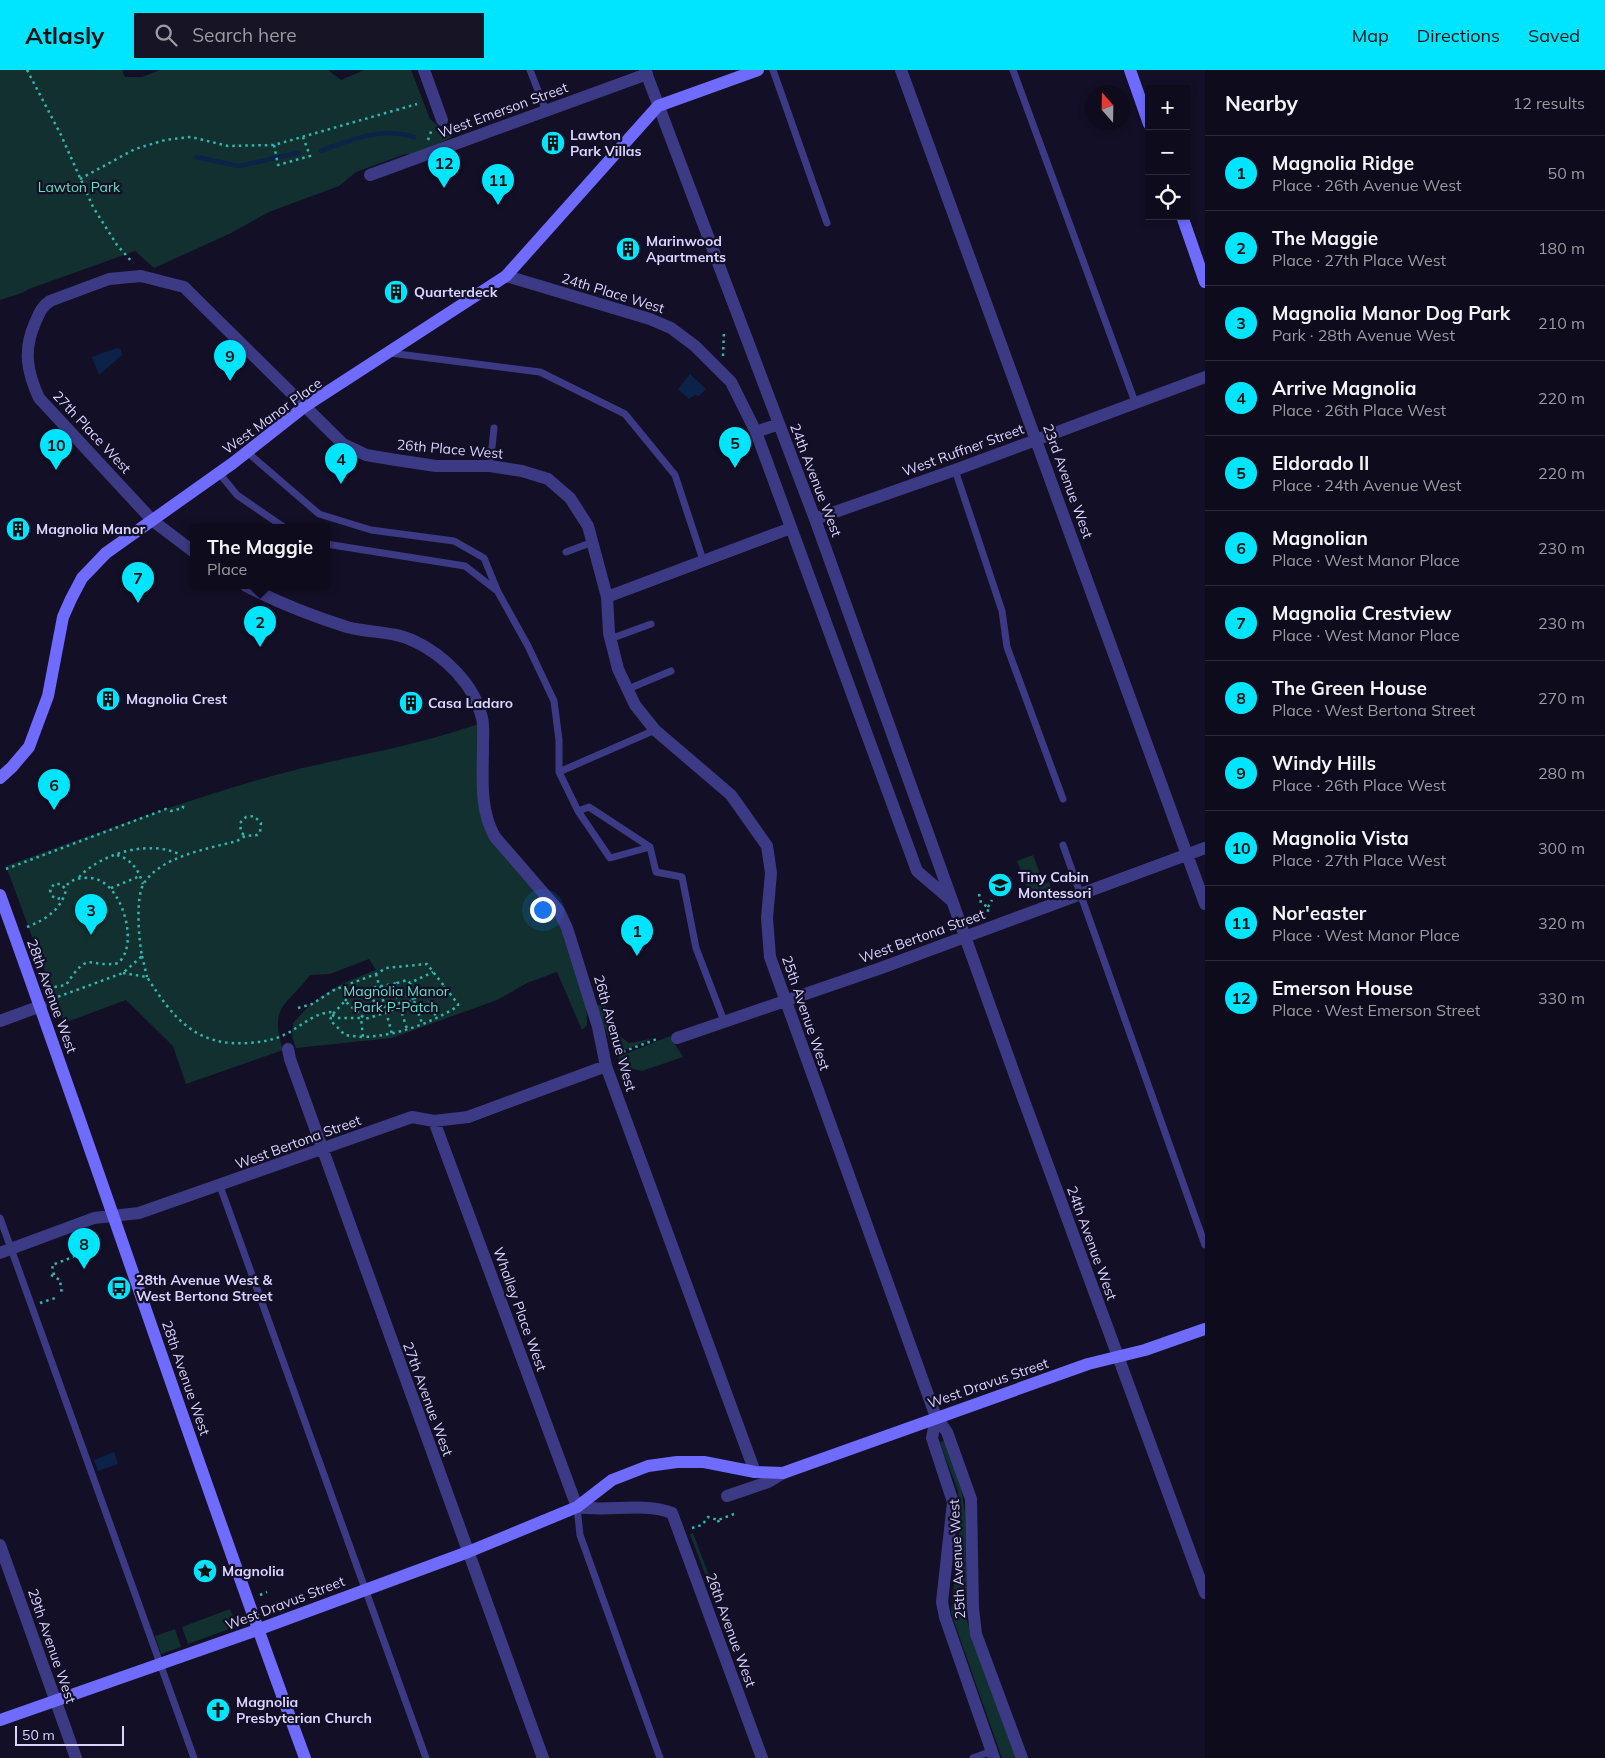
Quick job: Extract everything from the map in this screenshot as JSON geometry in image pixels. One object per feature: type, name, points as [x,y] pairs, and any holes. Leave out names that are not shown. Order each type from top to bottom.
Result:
[{"type":"street","points":[[424,70],[437,124]]},
{"type":"street","points":[[658,106],[758,70]]},
{"type":"street","name":"23rd Avenue West","points":[[901,70],[1205,904]]},
{"type":"street","points":[[1130,70],[1145,113]]},
{"type":"street","name":"West Emerson Street","points":[[370,176],[646,72]]},
{"type":"street","name":"24th Avenue West","points":[[646,72],[815,519],[1118,1358],[1205,1593]]},
{"type":"street","name":"West Manor Place","points":[[0,778],[12,768],[29,747],[48,696],[63,617],[82,578],[106,553],[219,473],[304,407],[506,276],[658,106]]},
{"type":"street","points":[[1183,220],[1205,282]]},
{"type":"street","name":"26th Place West","points":[[141,276],[160,279],[184,287],[343,444],[366,455],[436,466],[490,466],[522,471],[548,480],[570,498],[588,526],[607,597]]},
{"type":"street","name":"27th Place West","points":[[141,276],[109,279],[60,296],[42,306],[28,339],[30,377],[40,398],[153,521],[190,549]]},
{"type":"street","name":"24th Place West","points":[[506,276],[650,319],[671,328],[695,346],[731,382],[756,432]]},
{"type":"street","name":"West Ruffner Street","points":[[815,519],[955,470],[1205,377]]},
{"type":"street","points":[[756,432],[779,424]]},
{"type":"street","name":"24th Avenue West","points":[[756,432],[917,871],[953,902]]},
{"type":"street","points":[[607,597],[792,528]]},
{"type":"street","name":"26th Avenue West","points":[[252,589],[300,612],[350,628],[413,640],[459,675],[472,693],[483,719],[484,808],[487,824],[494,837],[559,911],[567,928],[598,1026],[606,1066],[755,1472]]},
{"type":"street","name":"25th Avenue West","points":[[607,597],[610,640],[618,669],[636,705],[655,730],[730,795],[766,846],[771,873],[768,918],[770,957],[936,1417],[947,1432],[971,1499],[973,1608],[976,1634],[1022,1758]]},
{"type":"street","name":"West Bertona Street","points":[[677,1038],[965,936],[1205,848]]},
{"type":"street","name":"28th Avenue West","points":[[0,895],[41,1006],[258,1630],[305,1758]]},
{"type":"street","points":[[0,1020],[41,1006]]},
{"type":"street","name":"27th Avenue West","points":[[288,1049],[290,1060],[322,1149],[543,1758]]},
{"type":"street","name":"West Bertona Street","points":[[6,1251],[94,1218],[139,1213],[412,1117],[434,1121],[468,1117],[606,1066]]},
{"type":"street","name":"Whalley Place West","points":[[434,1121],[577,1507]]},
{"type":"street","name":"West Dravus Street","points":[[0,1720],[258,1630],[366,1588],[468,1552],[577,1507],[612,1480],[648,1466],[677,1462],[704,1462],[755,1472],[783,1473],[799,1469],[936,1417],[1088,1364],[1118,1358],[1205,1329]]},
{"type":"street","name":"25th Avenue West","points":[[936,1417],[932,1438],[953,1502],[942,1602],[948,1625],[993,1754]]},
{"type":"street","name":"West Dravus Street","points":[[727,1496],[768,1482],[783,1473]]},
{"type":"street","name":"West Dravus Street","points":[[577,1507],[596,1510],[656,1507],[672,1513]]},
{"type":"street","name":"26th Avenue West","points":[[672,1513],[762,1758]]},
{"type":"street","name":"29th Avenue West","points":[[0,1545],[76,1758]]},
{"type":"lane","points":[[530,70],[546,111]]},
{"type":"lane","points":[[773,70],[827,224]]},
{"type":"lane","points":[[1013,70],[1135,402]]},
{"type":"lane","points":[[390,353],[540,372],[624,414],[675,475],[703,560]]},
{"type":"lane","points":[[490,466],[494,428]]},
{"type":"lane","points":[[247,452],[318,514],[371,530],[454,540],[484,558],[498,592],[528,646],[554,702],[559,740],[558,772],[578,811],[610,858],[650,847]]},
{"type":"lane","points":[[955,470],[1002,611],[1007,648],[1063,799]]},
{"type":"lane","points":[[219,473],[237,495],[279,524]]},
{"type":"lane","points":[[566,552],[593,542]]},
{"type":"lane","points":[[330,545],[465,566],[498,592]]},
{"type":"lane","points":[[610,640],[651,624]]},
{"type":"lane","points":[[628,689],[670,672]]},
{"type":"lane","points":[[558,772],[655,730]]},
{"type":"lane","points":[[578,811],[589,806],[650,847],[656,872],[682,877],[696,948],[724,1021]]},
{"type":"lane","points":[[1063,846],[1205,1245]]},
{"type":"lane","points":[[220,1186],[426,1758]]},
{"type":"lane","points":[[0,1218],[6,1251],[32,1306],[194,1758]]},
{"type":"lane","points":[[577,1507],[580,1535],[660,1758]]},
{"type":"lane","points":[[973,1758],[993,1754]]},
{"type":"path","points":[[27,70],[61,135],[80,179],[117,245],[127,254],[141,276]]},
{"type":"path","points":[[80,179],[135,149],[165,140],[191,137],[228,146],[274,145],[417,104]]},
{"type":"path","points":[[428,139],[437,124]]},
{"type":"path","points":[[274,145],[278,165],[310,156],[303,137]]},
{"type":"path","points":[[723,357],[724,332]]},
{"type":"path","points":[[6,869],[166,809],[171,811],[183,808],[183,802]]},
{"type":"path","points":[[143,884],[181,855],[237,841],[245,836],[253,837],[260,832],[261,823],[254,816],[246,816],[240,823],[241,832],[245,836]]},
{"type":"path","points":[[65,887],[93,865],[115,855],[151,849],[164,850],[181,855]]},
{"type":"path","points":[[115,855],[127,859],[140,876],[143,884],[139,937],[147,977],[166,1006],[181,1022],[200,1036],[231,1044],[265,1042],[285,1034],[322,1012],[333,1013],[339,1018],[362,1018],[400,1007],[414,999],[445,987]]},
{"type":"path","points":[[111,888],[140,876]]},
{"type":"path","points":[[48,988],[66,985],[81,964],[94,961],[111,964],[119,963],[126,952],[126,929],[122,908],[111,888],[104,882],[94,878],[78,878]]},
{"type":"path","points":[[62,898],[56,899],[52,896],[51,888],[56,883],[65,887]]},
{"type":"path","points":[[26,927],[46,919],[55,912],[65,894],[65,887]]},
{"type":"path","points":[[979,894],[981,903],[988,907]]},
{"type":"path","points":[[988,914],[988,907],[992,900]]},
{"type":"path","points":[[52,999],[123,973],[142,956]]},
{"type":"path","points":[[298,1008],[312,1004],[334,990],[376,974],[386,968],[427,964],[458,1006],[422,1023],[392,1034],[363,1037],[345,1035],[330,1020],[333,1013],[349,996],[407,980],[410,983],[422,1023]]},
{"type":"path","points":[[410,983],[433,972]]},
{"type":"path","points":[[123,973],[147,977]]},
{"type":"path","points":[[376,974],[392,1034]]},
{"type":"path","points":[[397,983],[394,990],[406,1029]]},
{"type":"path","points":[[363,1037],[362,1018],[378,995],[394,990],[414,999]]},
{"type":"path","points":[[427,995],[436,1017]]},
{"type":"path","points":[[345,1001],[362,1018]]},
{"type":"path","points":[[615,1055],[657,1039]]},
{"type":"path","points":[[62,1295],[60,1280],[52,1275],[52,1265],[73,1257],[80,1250],[78,1244]]},
{"type":"path","points":[[32,1306],[55,1298]]},
{"type":"path","points":[[688,1530],[702,1524],[708,1517],[718,1520],[734,1514]]},
{"type":"path","points":[[718,1520],[720,1526]]},
{"type":"path","points":[[260,1595],[267,1592]]},
{"type":"green space","name":"Lawton Park","points":[[0,70],[122,70],[125,77],[142,77],[160,70],[328,70],[341,80],[364,70],[411,70],[430,119],[452,137],[417,154],[405,154],[356,172],[339,186],[269,212],[229,234],[154,268],[135,251],[0,300]]},
{"type":"green space","name":"Magnolia Manor Park P-Patch","points":[[478,724],[488,806],[498,835],[564,921],[586,992],[587,1025],[582,1030],[557,972],[527,983],[497,1000],[392,1038],[296,1048],[292,1037],[293,1023],[312,1004],[330,991],[376,970],[369,959],[330,974],[310,975],[287,1001],[279,1015],[279,1035],[283,1050],[186,1084],[173,1046],[126,1000],[64,1023],[6,866],[138,818],[238,786],[298,769],[427,740]]},
{"type":"green space","points":[[1033,855],[1044,884],[1049,882],[1052,890],[1022,900],[1020,897],[1029,893],[1017,861]]},
{"type":"green space","points":[[605,1004],[617,1034],[629,1043],[655,1038],[617,1053],[615,1047],[612,1048],[597,1005]]},
{"type":"green space","points":[[670,1036],[683,1057],[642,1071],[629,1068],[623,1071],[618,1057]]},
{"type":"green space","points":[[942,1441],[946,1442],[961,1486],[965,1513],[967,1621],[1016,1758],[1002,1758],[951,1613],[961,1515],[958,1491],[940,1443]]},
{"type":"green space","points":[[693,1533],[708,1573],[721,1583],[712,1593],[690,1534]]},
{"type":"green space","points":[[230,1609],[237,1626],[188,1644],[182,1627]]},
{"type":"green space","points":[[175,1629],[181,1647],[161,1654],[155,1636]]},
{"type":"water","points":[[116,348],[121,349],[122,355],[99,375],[92,357]]},
{"type":"water","points":[[690,374],[706,389],[699,396],[695,395],[689,399],[678,389]]},
{"type":"water","points":[[114,1452],[118,1464],[98,1471],[94,1460]]},
{"type":"waterway","points":[[321,151],[378,134],[390,133],[414,137]]},
{"type":"waterway","points":[[196,157],[239,166],[298,153]]},
{"type":"place","name":"Lawton Park Villas","points":[[553,143]]},
{"type":"place","name":"Emerson House","points":[[444,188]]},
{"type":"place","name":"Nor'easter","points":[[498,205]]},
{"type":"place","name":"Marinwood Apartments","points":[[628,249]]},
{"type":"place","name":"Quarterdeck","points":[[396,292]]},
{"type":"place","name":"Windy Hills","points":[[230,381]]},
{"type":"place","name":"Eldorado II","points":[[735,468]]},
{"type":"place","name":"Magnolia Vista","points":[[56,470]]},
{"type":"place","name":"Arrive Magnolia","points":[[341,484]]},
{"type":"place","name":"Magnolia Manor","points":[[18,529]]},
{"type":"place","name":"Magnolia Crestview","points":[[138,603]]},
{"type":"place","name":"The Maggie","points":[[260,647]]},
{"type":"place","name":"Magnolia Crest","points":[[108,699]]},
{"type":"place","name":"Casa Ladaro","points":[[411,703]]},
{"type":"place","name":"Magnolian","points":[[54,810]]},
{"type":"place","name":"Tiny Cabin Montessori","points":[[1000,885]]},
{"type":"place","name":"Magnolia Manor Dog Park","points":[[91,935]]},
{"type":"place","name":"Magnolia Ridge","points":[[637,956]]},
{"type":"place","name":"The Green House","points":[[84,1269]]},
{"type":"place","name":"28th Avenue West & West Bertona Street","points":[[119,1288]]},
{"type":"place","name":"Magnolia","points":[[205,1571]]},
{"type":"place","name":"Magnolia Presbyterian Church","points":[[218,1710]]}]
